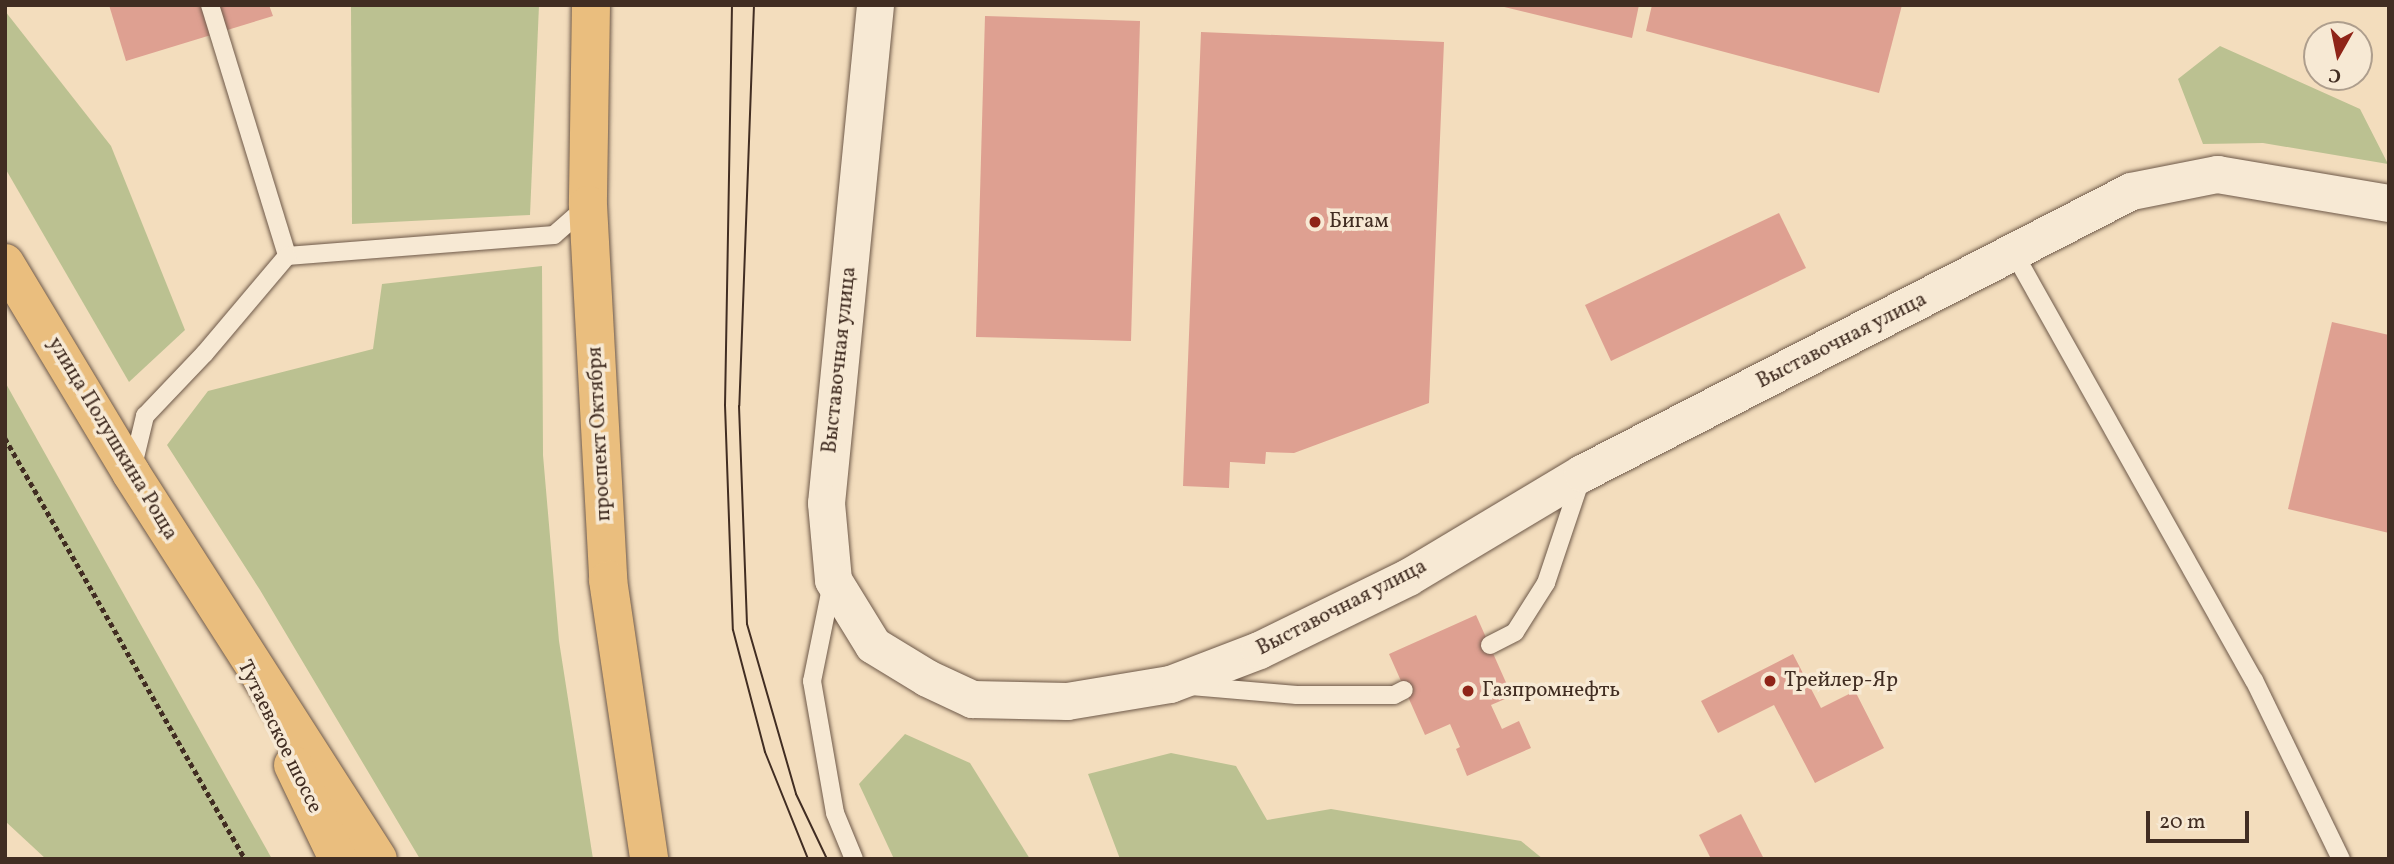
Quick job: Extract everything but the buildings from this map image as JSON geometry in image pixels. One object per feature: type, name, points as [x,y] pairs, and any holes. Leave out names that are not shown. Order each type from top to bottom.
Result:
[{"type":"main road","name":"проспект Октября","points":[[591,5],[588,205],[608,580],[639,808],[649,859]]},
{"type":"main road","name":"улица Полушкина Роща","points":[[5,263],[220,615]]},
{"type":"main road","name":"Тутаевское шоссе","points":[[220,615],[338,859]]},
{"type":"main road","points":[[220,615],[378,859]]},
{"type":"street","name":"Выставочная улица","points":[[875,5],[826,503],[833,580],[873,645],[927,678],[972,699],[1066,701],[1170,684],[1259,650],[1408,577],[1583,473],[2131,191],[2217,174],[2389,204]]},
{"type":"lane","points":[[201,5],[284,260]]},
{"type":"lane","points":[[210,5],[284,260]]},
{"type":"lane","points":[[131,473],[145,416],[205,353],[284,260],[554,235],[588,205]]},
{"type":"lane","points":[[2014,253],[2254,680],[2341,859]]},
{"type":"lane","points":[[1490,645],[1515,632],[1546,583],[1583,473]]},
{"type":"lane","points":[[833,580],[812,681],[835,813],[854,859]]},
{"type":"lane","points":[[1170,684],[1297,695],[1394,695],[1404,690]]},
{"type":"path","points":[[5,438],[245,859]]},
{"type":"green space","points":[[351,5],[539,5],[530,215],[352,224]]},
{"type":"green space","points":[[5,11],[111,146],[185,330],[129,382],[5,168]]},
{"type":"green space","points":[[2220,46],[2303,83],[2303,91],[2320,91],[2360,109],[2388,164],[2263,143],[2203,144],[2178,79]]},
{"type":"green space","points":[[542,266],[543,455],[559,641],[593,859],[420,859],[260,590],[167,445],[208,391],[373,349],[382,284]]},
{"type":"green space","points":[[5,382],[272,859],[46,859],[5,821]]},
{"type":"green space","points":[[905,734],[970,763],[1030,859],[894,859],[859,784]]},
{"type":"green space","points":[[1171,753],[1236,766],[1267,820],[1331,809],[1521,841],[1543,859],[1120,859],[1088,774]]},
{"type":"tram line","points":[[732,5],[725,405],[733,630],[765,752],[808,859]]},
{"type":"tram line","points":[[754,5],[739,406],[747,624],[796,794],[827,859]]},
{"type":"place","name":"Бигам","points":[[1315,222]]},
{"type":"place","name":"Трейлер-Яр","points":[[1770,681]]},
{"type":"place","name":"Газпромнефть","points":[[1468,691]]}]
